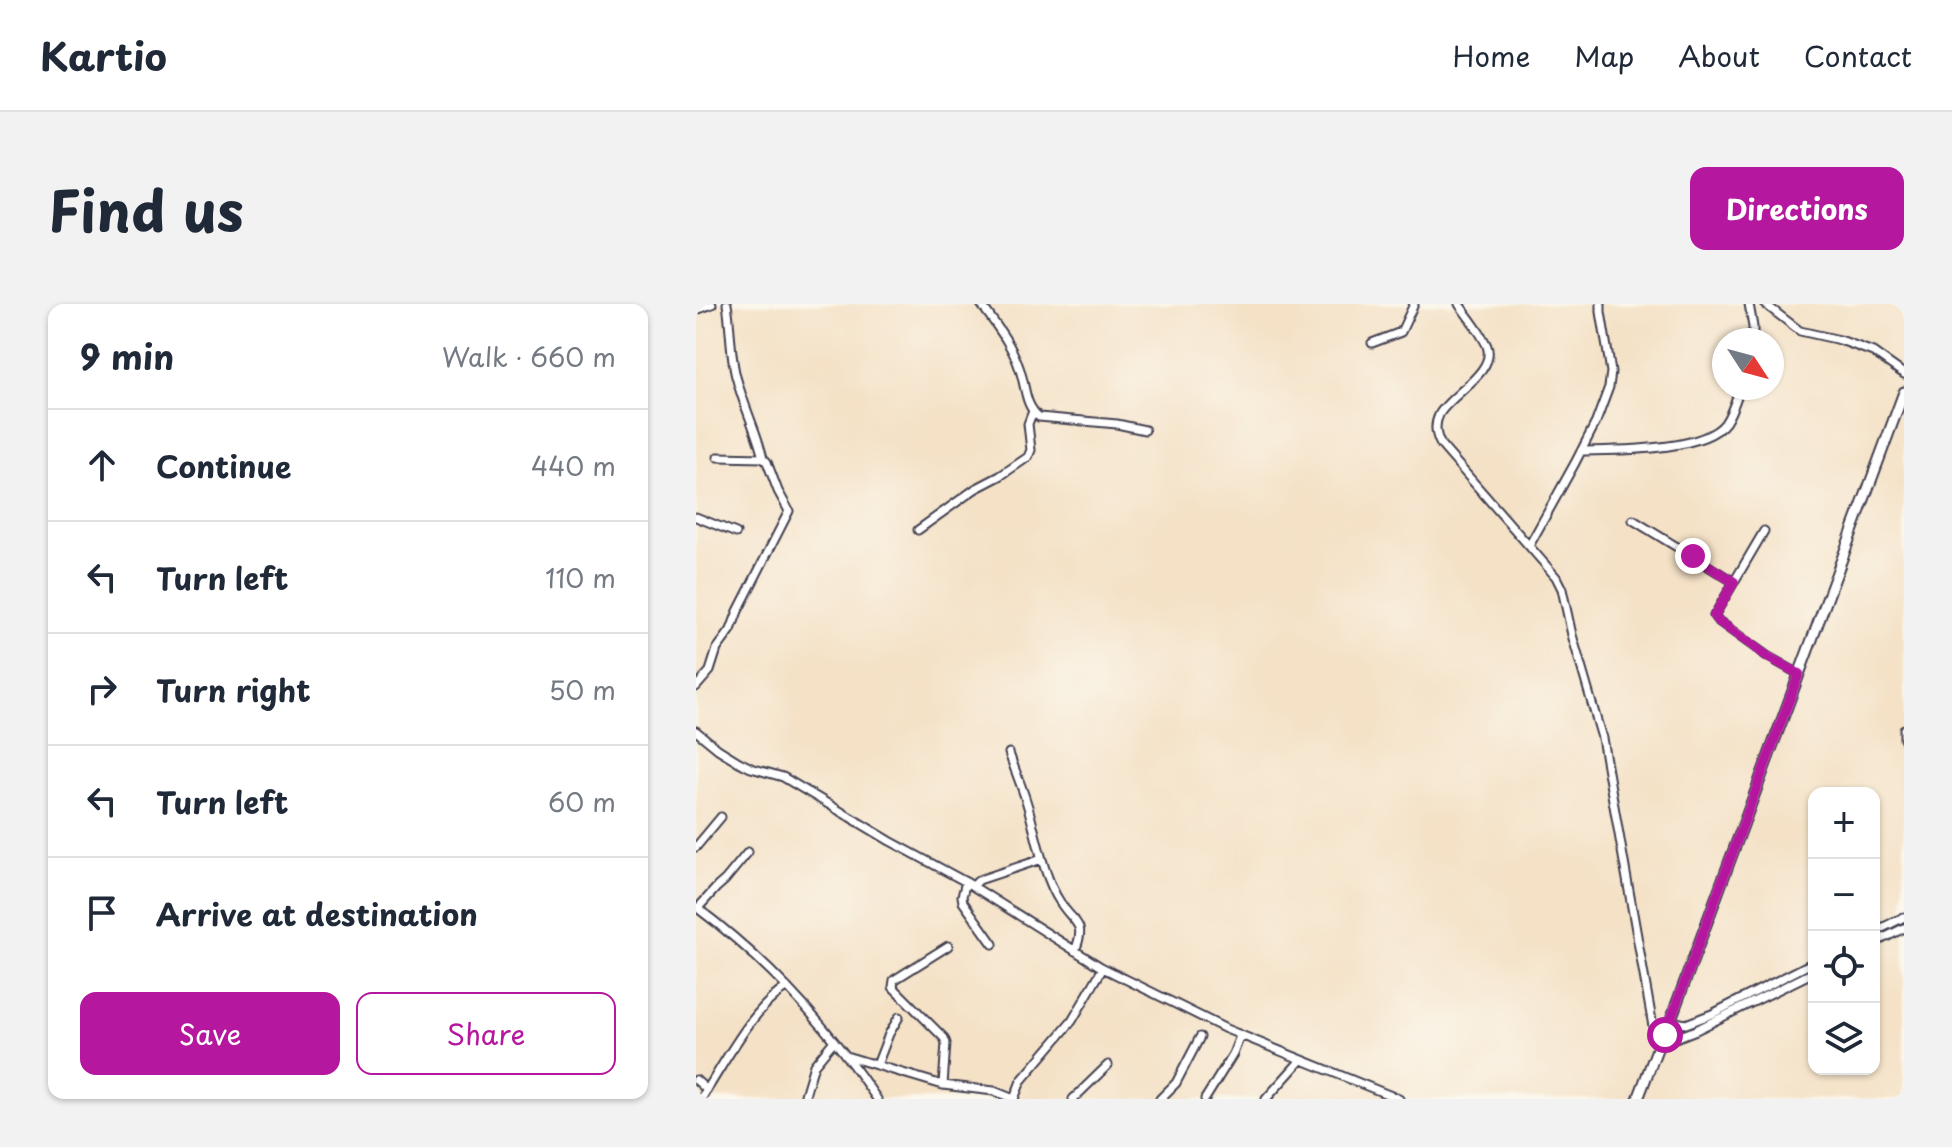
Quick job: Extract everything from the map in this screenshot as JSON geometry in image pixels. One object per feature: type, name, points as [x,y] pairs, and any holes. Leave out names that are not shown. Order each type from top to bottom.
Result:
[{"type":"main road","points":[[1638,1099],[1900,417],[1904,392]]},
{"type":"street","points":[[696,310],[712,304]]},
{"type":"street","points":[[696,687],[710,671],[717,649],[731,630],[772,541],[788,514],[763,458],[737,380],[727,304]]},
{"type":"street","points":[[981,304],[1008,341],[1029,406],[1039,417],[1128,425],[1145,430]]},
{"type":"street","points":[[1372,343],[1401,332],[1414,304]]},
{"type":"street","points":[[1459,304],[1488,348],[1488,357],[1479,373],[1439,415],[1436,437],[1556,577],[1562,589],[1602,738],[1658,1047],[1808,975]]},
{"type":"street","points":[[1529,546],[1596,422],[1609,387],[1611,372],[1601,304]]},
{"type":"street","points":[[1749,304],[1753,328]]},
{"type":"street","points":[[1765,304],[1800,331],[1840,340],[1873,352],[1904,374]]},
{"type":"street","points":[[1581,451],[1659,449],[1714,433],[1726,422],[1735,400]]},
{"type":"street","points":[[918,530],[975,489],[1028,457],[1031,450],[1028,424],[1033,411]]},
{"type":"street","points":[[718,457],[763,458]]},
{"type":"street","points":[[696,517],[736,533]]},
{"type":"street","points":[[1633,520],[1734,582]]},
{"type":"street","points":[[1764,531],[1714,616],[1767,656],[1799,674]]},
{"type":"street","points":[[1904,729],[1904,739]]},
{"type":"street","points":[[696,731],[739,762],[783,777],[969,884],[1103,968],[1240,1036],[1399,1099]]},
{"type":"street","points":[[1009,753],[1027,802],[1042,859],[1059,902],[1081,931],[1075,951]]},
{"type":"street","points":[[696,847],[721,817]]},
{"type":"street","points":[[748,852],[697,908],[734,936],[787,987],[877,1099]]},
{"type":"street","points":[[993,944],[963,902],[962,896],[969,884],[1042,859]]},
{"type":"street","points":[[1876,931],[1904,917]]},
{"type":"street","points":[[1880,940],[1904,928]]},
{"type":"street","points":[[943,1085],[944,1038],[892,983],[948,946]]},
{"type":"street","points":[[1670,1021],[1686,1024],[1712,1014],[1808,965]]},
{"type":"street","points":[[844,1055],[943,1085],[994,1091],[1002,1097],[1014,1099],[1021,1081],[1072,1021],[1103,968]]},
{"type":"street","points":[[702,1099],[761,1009],[787,987]]},
{"type":"street","points":[[877,1065],[899,1017]]},
{"type":"street","points":[[1205,1099],[1233,1054],[1240,1036]]},
{"type":"street","points":[[1160,1099],[1176,1083],[1200,1037]]},
{"type":"street","points":[[805,1095],[814,1065],[833,1042]]},
{"type":"street","points":[[1266,1099],[1301,1060]]},
{"type":"street","points":[[1073,1099],[1108,1065]]},
{"type":"street","points":[[696,1080],[707,1090]]},
{"type":"route","points":[[1665,1035],[1799,674],[1767,656],[1717,620],[1714,616],[1734,582],[1693,556]]}]
